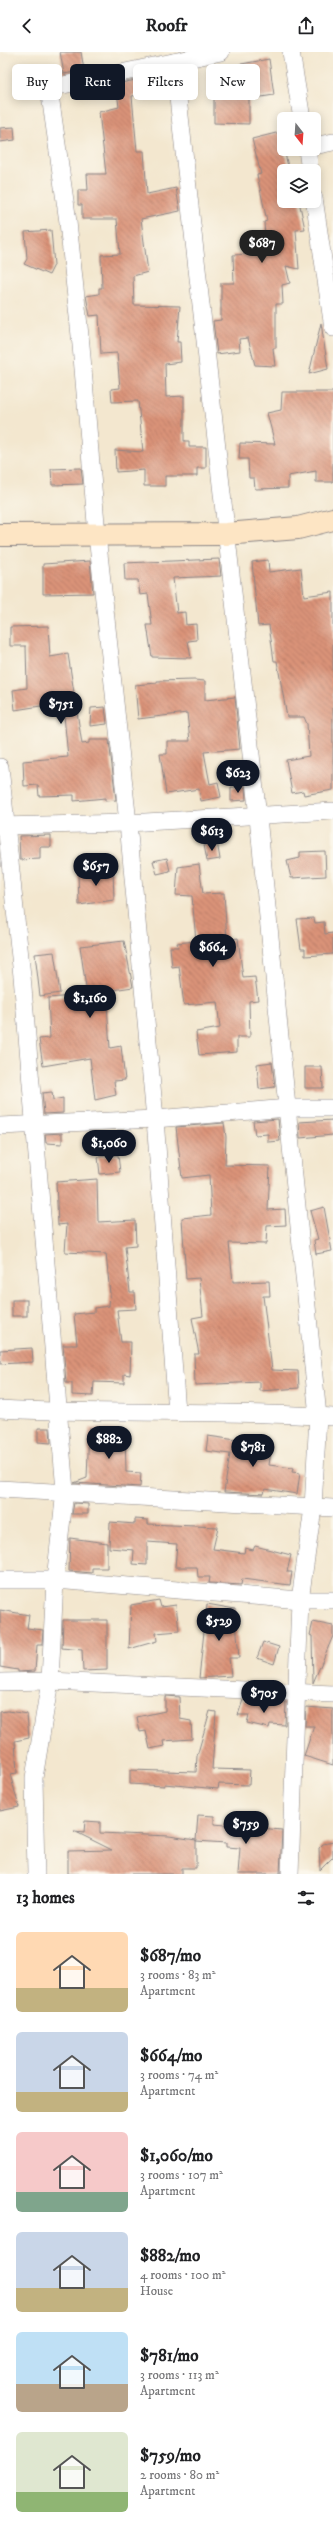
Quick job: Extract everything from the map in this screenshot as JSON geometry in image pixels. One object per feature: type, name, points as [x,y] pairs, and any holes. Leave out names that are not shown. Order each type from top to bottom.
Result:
[{"type":"main road","points":[[0,535],[226,534],[298,528],[333,518]]},
{"type":"street","points":[[177,1412],[155,1119],[128,822],[97,535],[81,345],[68,222],[49,88],[221,52]]},
{"type":"street","points":[[291,52],[301,112]]},
{"type":"street","points":[[174,62],[258,817],[288,1108],[325,1416],[300,1600],[290,1874]]},
{"type":"street","points":[[321,145],[333,142]]},
{"type":"street","points":[[315,208],[333,328]]},
{"type":"street","points":[[0,767],[4,826],[33,1125],[65,1491],[55,1580],[50,1681],[34,1778],[36,1874]]},
{"type":"street","points":[[4,826],[258,817],[333,811]]},
{"type":"street","points":[[0,1126],[155,1119],[288,1108],[333,1108]]},
{"type":"street","points":[[0,1409],[59,1412],[177,1412],[325,1416]]},
{"type":"street","points":[[0,1489],[65,1491],[313,1508],[333,1508]]},
{"type":"street","points":[[0,1580],[55,1580],[300,1600],[333,1600]]},
{"type":"street","points":[[0,1682],[50,1681],[333,1694]]},
{"type":"building","points":[[60,52],[81,52],[83,64],[70,64],[70,73],[64,74]]},
{"type":"building","points":[[269,59],[274,95],[260,97],[260,64],[242,64]]},
{"type":"building","points":[[133,81],[132,96],[137,151],[144,151],[147,194],[176,188],[180,211],[141,219],[148,272],[133,276],[134,305],[180,306],[177,342],[180,342],[181,362],[165,364],[166,397],[184,396],[184,441],[189,441],[189,447],[206,447],[206,468],[197,468],[197,476],[165,476],[165,486],[144,486],[144,470],[116,472],[115,450],[143,452],[138,401],[112,402],[111,389],[120,388],[117,353],[101,354],[99,315],[90,316],[86,296],[99,294],[99,288],[102,288],[101,255],[120,254],[117,219],[82,219],[82,205],[78,205],[78,190],[88,190],[87,174],[106,174],[99,112],[119,107],[118,100],[125,100],[125,82]]},
{"type":"building","points":[[214,100],[249,100],[249,124],[214,123]]},
{"type":"building","points":[[14,127],[15,140],[0,142],[0,128]]},
{"type":"building","points":[[277,133],[277,156],[286,156],[287,164],[277,164],[277,208],[300,208],[305,229],[296,230],[299,269],[286,266],[290,283],[282,285],[283,304],[276,304],[276,348],[273,348],[275,366],[255,365],[248,338],[239,339],[240,351],[217,354],[213,321],[221,320],[221,283],[234,283],[233,255],[266,253],[264,222],[267,221],[257,175],[261,174],[252,139]]},
{"type":"building","points":[[51,230],[54,265],[49,275],[24,264],[27,259],[25,232]]},
{"type":"building","points":[[321,323],[328,369],[309,374]]},
{"type":"building","points":[[282,392],[333,392],[333,482],[316,482],[316,471],[288,476],[288,488],[255,489],[254,478],[249,478],[248,459],[239,459],[240,443],[275,444],[267,413],[281,410]]},
{"type":"building","points":[[81,468],[83,484],[52,485],[51,469]]},
{"type":"building","points":[[219,559],[221,576],[173,578],[177,613],[185,612],[186,625],[196,624],[197,640],[188,641],[191,658],[152,657],[147,625],[152,625],[148,594],[140,595],[138,580],[125,580],[124,563]]},
{"type":"building","points":[[268,560],[269,572],[301,568],[304,596],[333,592],[333,790],[304,795],[303,791],[292,793],[286,760],[309,756],[307,724],[304,717],[287,717],[277,661],[274,661],[269,625],[258,626],[252,562]]},
{"type":"building","points":[[90,561],[93,593],[43,594],[43,564]]},
{"type":"building","points":[[48,626],[50,657],[68,654],[82,744],[89,743],[89,740],[109,740],[116,800],[105,801],[105,798],[74,801],[74,795],[39,796],[38,785],[24,786],[23,761],[68,757],[63,705],[48,707],[47,705],[15,710],[13,690],[27,688],[26,646],[10,646],[10,627]]},
{"type":"building","points":[[157,681],[205,681],[205,700],[235,697],[240,749],[204,752],[210,784],[218,782],[221,797],[201,801],[199,789],[166,794],[160,754],[167,754],[167,741],[190,741],[187,713],[138,719],[135,685],[157,683]]},
{"type":"building","points":[[105,707],[107,724],[90,726],[91,708]]},
{"type":"building","points":[[231,787],[245,787],[246,800],[231,801]]},
{"type":"building","points":[[51,835],[51,847],[40,847],[40,859],[20,860],[19,836]]},
{"type":"building","points":[[217,842],[220,859],[207,861],[204,845]]},
{"type":"building","points":[[325,851],[326,876],[291,878],[287,861],[300,858],[300,852]]},
{"type":"building","points":[[167,858],[170,871],[157,874],[153,861]]},
{"type":"building","points":[[199,864],[203,894],[224,893],[227,940],[238,938],[243,978],[255,977],[258,1000],[249,1001],[250,1037],[237,1037],[237,1052],[199,1055],[196,1032],[220,1028],[217,1002],[184,1005],[179,966],[172,967],[170,947],[178,947],[177,943],[196,941],[192,896],[176,895],[178,867]]},
{"type":"building","points":[[113,871],[114,900],[79,905],[78,872]]},
{"type":"building","points":[[314,918],[315,923],[324,922],[325,934],[333,933],[333,954],[305,956],[305,949],[301,949],[297,919]]},
{"type":"building","points":[[124,941],[133,987],[106,991],[110,1048],[121,1046],[125,1080],[114,1081],[116,1095],[95,1100],[90,1058],[43,1066],[39,1039],[50,1038],[48,998],[87,995],[80,946]]},
{"type":"building","points":[[54,952],[60,993],[40,996],[35,954]]},
{"type":"building","points":[[272,1062],[275,1087],[259,1089],[257,1064]]},
{"type":"building","points":[[305,1067],[322,1067],[323,1088],[305,1088]]},
{"type":"building","points":[[52,1092],[53,1100],[63,1098],[63,1113],[44,1114],[42,1093]]},
{"type":"building","points":[[278,1119],[280,1141],[268,1142],[268,1134],[255,1135],[253,1121]]},
{"type":"building","points":[[333,1120],[333,1135],[300,1138],[299,1122]]},
{"type":"building","points":[[224,1123],[226,1137],[225,1165],[270,1166],[268,1210],[285,1209],[286,1225],[267,1226],[266,1244],[229,1243],[233,1282],[269,1281],[270,1296],[263,1296],[272,1370],[298,1371],[299,1388],[260,1391],[260,1382],[195,1385],[194,1354],[199,1354],[192,1318],[203,1316],[199,1278],[186,1279],[182,1218],[211,1215],[209,1175],[182,1178],[176,1127]]},
{"type":"building","points":[[62,1133],[62,1144],[46,1143],[45,1134]]},
{"type":"building","points":[[118,1155],[120,1172],[100,1174],[98,1157]]},
{"type":"building","points":[[97,1179],[98,1222],[135,1220],[136,1246],[125,1247],[130,1292],[135,1292],[136,1309],[117,1310],[121,1342],[131,1342],[130,1375],[124,1374],[124,1383],[94,1382],[93,1396],[72,1395],[72,1383],[66,1383],[63,1345],[77,1345],[74,1314],[94,1312],[94,1308],[109,1306],[110,1294],[106,1254],[65,1252],[67,1224],[58,1225],[56,1182]]},
{"type":"building","points":[[324,1207],[332,1251],[316,1254],[314,1240],[318,1239],[310,1211]]},
{"type":"building","points":[[12,1300],[27,1300],[27,1316],[12,1316]]},
{"type":"building","points":[[32,1348],[33,1362],[0,1364],[0,1350]]},
{"type":"building","points":[[38,1428],[50,1428],[51,1443],[38,1442]]},
{"type":"building","points":[[89,1428],[125,1431],[126,1472],[141,1473],[140,1487],[74,1483],[87,1478]]},
{"type":"building","points":[[208,1436],[272,1445],[269,1465],[293,1468],[292,1472],[300,1473],[297,1494],[265,1489],[264,1494],[224,1492],[230,1454],[206,1451]]},
{"type":"building","points":[[74,1503],[88,1504],[88,1514],[72,1514]]},
{"type":"building","points":[[135,1519],[148,1520],[148,1524],[218,1527],[213,1549],[244,1553],[245,1548],[253,1550],[255,1546],[291,1555],[287,1572],[292,1572],[290,1585],[242,1579],[241,1585],[209,1583],[210,1577],[198,1577],[197,1567],[175,1567],[177,1544],[147,1542],[147,1565],[133,1564],[134,1550],[109,1548],[110,1522],[135,1524]]},
{"type":"building","points":[[70,1538],[107,1543],[107,1568],[92,1568],[92,1573],[69,1571]]},
{"type":"building","points":[[159,1600],[161,1607],[176,1605],[179,1631],[156,1633],[157,1641],[129,1649],[131,1605]]},
{"type":"building","points":[[207,1604],[235,1609],[239,1658],[229,1658],[231,1676],[199,1678]]},
{"type":"building","points":[[0,1610],[29,1615],[27,1628],[43,1630],[42,1645],[37,1645],[35,1671],[18,1672],[18,1670],[0,1667]]},
{"type":"building","points":[[63,1620],[107,1620],[107,1670],[83,1671],[82,1650],[62,1648]]},
{"type":"building","points":[[313,1622],[333,1626],[333,1636],[313,1683],[312,1636],[310,1635]]},
{"type":"building","points":[[263,1642],[279,1647],[274,1664],[257,1658]]},
{"type":"building","points":[[165,1696],[179,1697],[180,1719],[191,1721],[192,1739],[163,1741],[164,1746],[150,1749],[146,1731],[140,1732],[137,1717],[165,1711]]},
{"type":"building","points":[[243,1700],[277,1707],[277,1702],[286,1702],[285,1725],[270,1724],[269,1728],[247,1723],[249,1715],[238,1715]]},
{"type":"building","points":[[306,1707],[333,1709],[333,1765],[304,1756],[314,1726],[305,1726]]},
{"type":"building","points":[[8,1711],[27,1714],[29,1738],[15,1741],[17,1773],[10,1774],[19,1807],[0,1811],[0,1712]]},
{"type":"building","points":[[210,1711],[216,1712],[212,1769],[250,1770],[249,1785],[219,1784],[218,1789],[164,1784],[165,1786],[130,1784],[130,1770],[196,1772],[197,1756]]},
{"type":"building","points":[[198,1815],[214,1816],[214,1824],[282,1830],[280,1874],[238,1874],[240,1848],[226,1847],[226,1843],[196,1841]]},
{"type":"building","points":[[85,1821],[100,1822],[100,1833],[169,1836],[196,1840],[196,1868],[182,1868],[182,1874],[68,1874],[68,1851],[112,1850],[74,1831],[84,1832]]},
{"type":"building","points":[[333,1842],[333,1857],[320,1870],[319,1848],[323,1844]]}]
